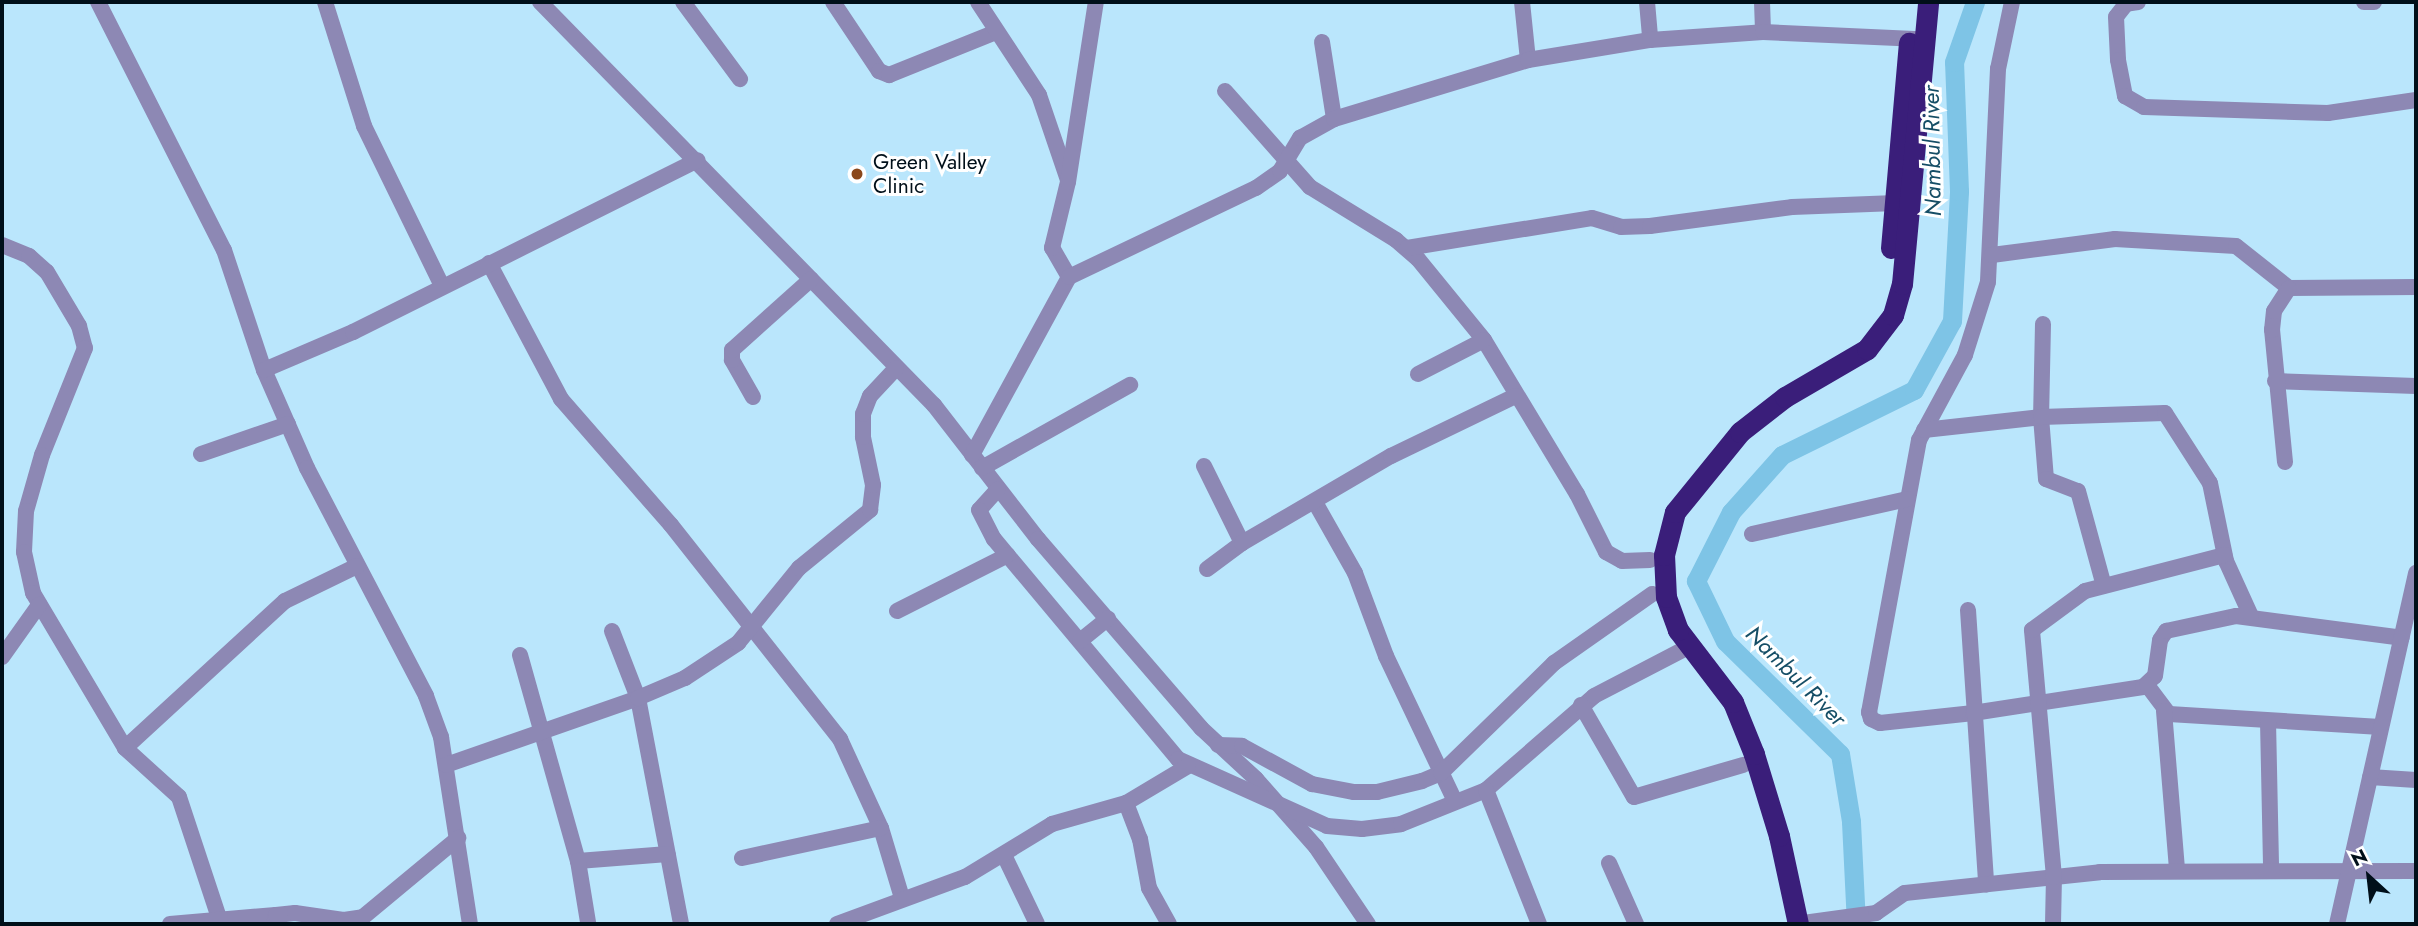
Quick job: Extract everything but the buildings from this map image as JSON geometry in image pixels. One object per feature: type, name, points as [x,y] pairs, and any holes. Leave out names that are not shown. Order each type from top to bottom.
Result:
[{"type":"highway","points":[[1794,924],[1779,836],[1741,720],[1725,691],[1683,650],[1671,613],[1664,576],[1664,555],[1675,512],[1740,432],[1785,397],[1867,349],[1892,315],[1902,284],[1912,188],[1915,2]]},
{"type":"highway","points":[[1794,924],[1776,875],[1743,765],[1717,704],[1652,594],[1650,560],[1664,506],[1722,431],[1760,398],[1847,348],[1877,317],[1889,273],[1916,39],[1928,2]]},
{"type":"street","points":[[98,2],[224,250],[264,370],[288,424],[356,566],[426,696],[446,765],[470,924]]},
{"type":"street","points":[[325,2],[364,126],[442,286]]},
{"type":"street","points":[[540,2],[698,160],[934,405],[977,462],[992,495],[1095,629],[1188,766],[1327,826],[1362,828],[1401,824],[1486,790],[1581,705],[1683,650]]},
{"type":"street","points":[[683,2],[740,79]]},
{"type":"street","points":[[833,2],[879,71],[889,75],[996,32]]},
{"type":"street","points":[[978,2],[1043,104],[1068,182]]},
{"type":"street","points":[[1069,277],[1052,248],[1068,182],[1096,2]]},
{"type":"street","points":[[1522,2],[1528,60]]},
{"type":"street","points":[[1647,2],[1650,40]]},
{"type":"street","points":[[1762,2],[1763,32]]},
{"type":"street","points":[[2012,2],[1998,69],[1992,255],[1982,307],[1965,355],[1924,430],[1907,499],[1870,716],[1880,723],[1973,713],[2038,705],[2147,685],[2155,676],[2160,640],[2166,631],[2250,617],[2402,638]]},
{"type":"street","points":[[2138,2],[2126,4],[2116,18],[2118,60],[2125,96],[2144,107],[2328,113],[2416,100]]},
{"type":"street","points":[[2364,2],[2374,2]]},
{"type":"street","points":[[977,462],[1069,277],[1256,188],[1287,162],[1300,138],[1334,119],[1528,60],[1650,40],[1763,32],[1916,39]]},
{"type":"street","points":[[1322,43],[1334,119]]},
{"type":"street","points":[[1225,91],[1310,187],[1407,248],[1484,340],[1515,396],[1577,494],[1606,552],[1622,561],[1650,560]]},
{"type":"street","points":[[264,370],[353,332],[489,262],[597,214],[698,160]]},
{"type":"street","points":[[1407,248],[1592,218],[1621,226],[1650,226],[1792,207],[1896,203]]},
{"type":"street","points":[[1992,255],[2115,239],[2236,246],[2288,288],[2416,287]]},
{"type":"street","points":[[2,245],[29,257],[47,272],[79,326],[85,348],[42,455],[26,511],[24,552],[39,605],[125,748],[179,797],[219,918]]},
{"type":"street","points":[[489,262],[561,399],[671,525],[840,739],[881,828],[902,898]]},
{"type":"street","points":[[753,397],[732,360],[732,350],[811,279]]},
{"type":"street","points":[[2285,463],[2275,381],[2272,317],[2288,288]]},
{"type":"street","points":[[2043,324],[2040,416],[2046,479],[2078,491],[2104,586]]},
{"type":"street","points":[[1418,374],[1484,340]]},
{"type":"street","points":[[446,765],[638,698],[712,662],[754,629],[799,568],[870,510],[873,485],[863,437],[863,414],[870,396],[896,368]]},
{"type":"street","points":[[2275,381],[2416,386]]},
{"type":"street","points":[[977,462],[1130,385]]},
{"type":"street","points":[[1206,569],[1242,543],[1316,504],[1391,456],[1515,396]]},
{"type":"street","points":[[1924,430],[2040,416],[2165,413],[2210,483],[2224,555],[2250,617]]},
{"type":"street","points":[[201,454],[288,424]]},
{"type":"street","points":[[1204,466],[1242,543]]},
{"type":"street","points":[[992,495],[981,520],[1008,555],[1095,629],[1283,808],[1368,924]]},
{"type":"street","points":[[1752,534],[1907,499]]},
{"type":"street","points":[[1316,504],[1354,573],[1386,656],[1455,801]]},
{"type":"street","points":[[897,611],[1008,555]]},
{"type":"street","points":[[2053,924],[2053,877],[2032,630],[2074,596],[2224,555]]},
{"type":"street","points":[[125,748],[285,601],[356,566]]},
{"type":"street","points":[[2337,924],[2416,573]]},
{"type":"street","points":[[1218,745],[1242,746],[1312,784],[1354,792],[1404,787],[1441,773],[1554,663],[1652,594]]},
{"type":"street","points":[[2,657],[39,605]]},
{"type":"street","points":[[1968,610],[1986,884]]},
{"type":"street","points":[[612,631],[638,698],[681,924]]},
{"type":"street","points":[[520,655],[544,730],[578,861],[588,922]]},
{"type":"street","points":[[2147,685],[2164,711],[2178,870]]},
{"type":"street","points":[[1581,705],[1634,797],[1743,765]]},
{"type":"street","points":[[2164,711],[2268,721],[2381,727]]},
{"type":"street","points":[[2268,721],[2271,869]]},
{"type":"street","points":[[837,924],[927,891],[1004,855],[1052,824],[1126,803],[1188,766]]},
{"type":"street","points":[[2370,777],[2416,780]]},
{"type":"street","points":[[1486,790],[1539,924]]},
{"type":"street","points":[[1126,803],[1140,839],[1149,888],[1169,924]]},
{"type":"street","points":[[742,858],[881,828]]},
{"type":"street","points":[[170,924],[219,918],[275,919],[306,913],[344,920],[363,917],[458,838]]},
{"type":"street","points":[[578,861],[668,854]]},
{"type":"street","points":[[1004,855],[1037,924]]},
{"type":"street","points":[[1609,863],[1636,924]]},
{"type":"street","points":[[1794,924],[1836,916],[1883,914],[1905,893],[2053,877],[2178,870],[2350,867],[2416,870]]},
{"type":"waterway","name":"Nambul River","points":[[1856,924],[1851,821],[1840,754],[1725,641],[1696,581],[1731,512],[1782,455],[1914,390],[1952,321],[1959,191],[1954,62],[1975,2]]},
{"type":"place","name":"Green Valley Clinic","points":[[857,174]]}]
